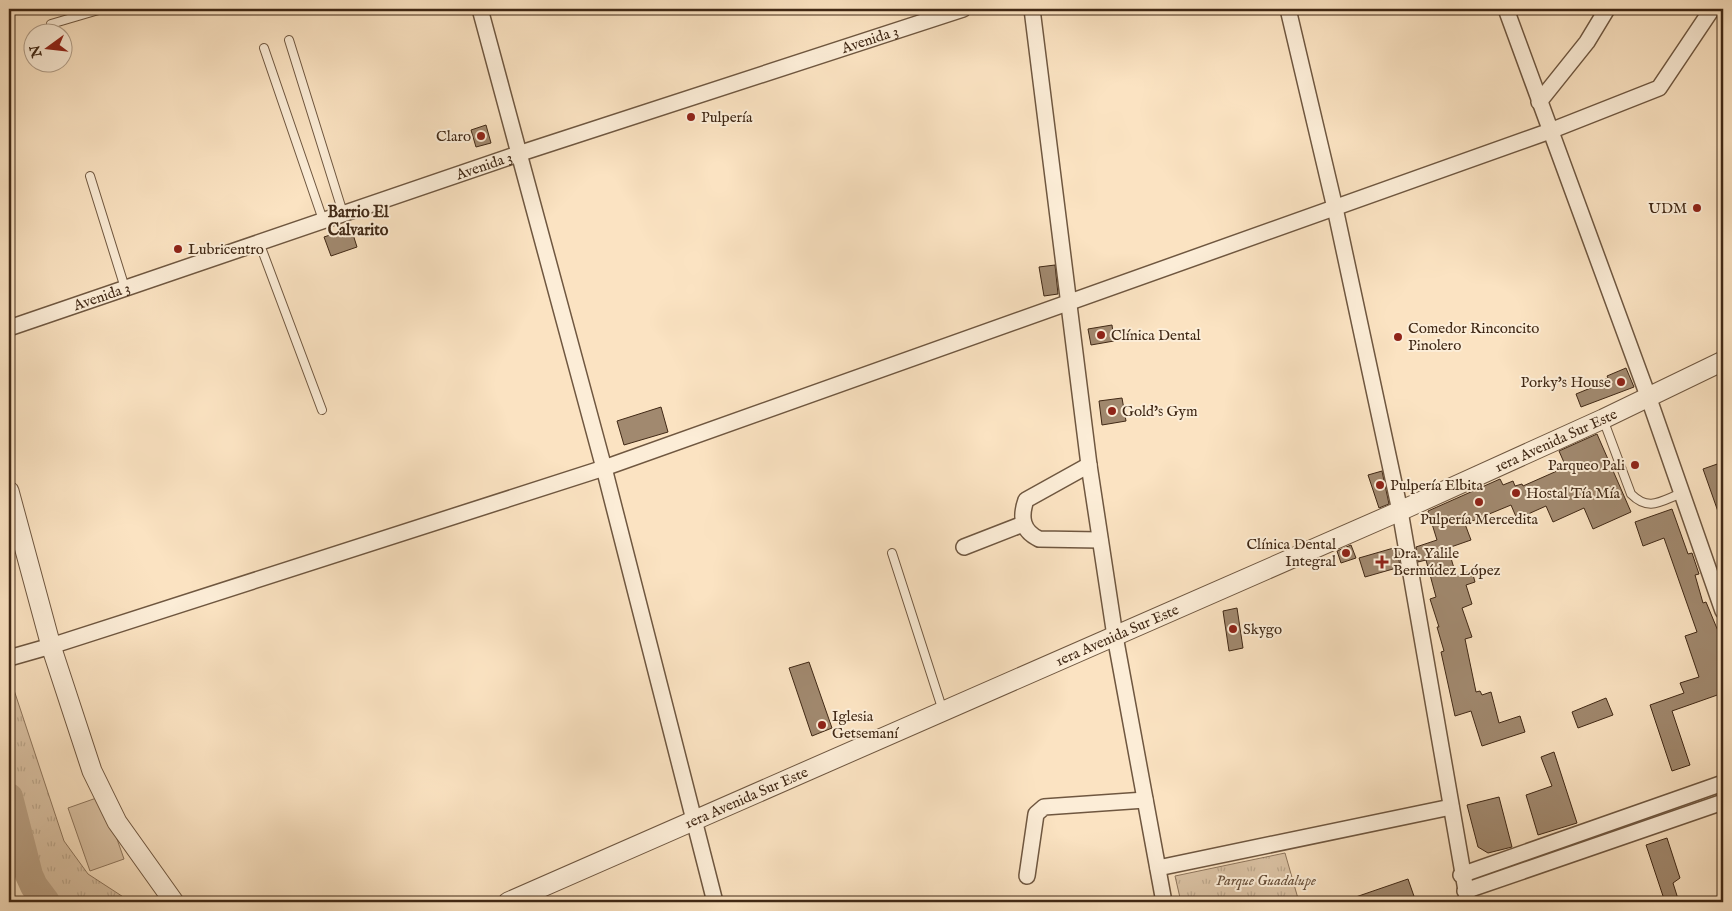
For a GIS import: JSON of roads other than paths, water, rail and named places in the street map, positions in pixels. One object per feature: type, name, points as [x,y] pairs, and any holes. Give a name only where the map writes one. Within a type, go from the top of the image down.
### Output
[{"type":"street","points":[[480,9],[604,468],[715,902]]},
{"type":"street","name":"Avenida 3","points":[[9,328],[518,154],[963,9]]},
{"type":"street","points":[[1032,9],[1089,465],[1114,636],[1164,902]]},
{"type":"street","points":[[1288,9],[1335,208],[1400,512],[1466,897],[1723,802]]},
{"type":"street","points":[[1506,9],[1648,396],[1723,611]]},
{"type":"street","points":[[1540,102],[1588,42],[1607,9]]},
{"type":"street","points":[[9,658],[52,646],[604,468],[1550,131],[1659,88],[1712,9]]},
{"type":"street","name":"1era Avenida Sur Este","points":[[508,902],[1400,512],[1603,419],[1723,361]]},
{"type":"street","points":[[1089,465],[1026,500],[1022,512],[1023,524],[1030,535],[1039,539],[1100,540]]},
{"type":"street","points":[[9,491],[52,646],[92,771],[117,822],[174,902]]},
{"type":"street","points":[[964,547],[1023,524]]},
{"type":"street","points":[[1461,875],[1723,783]]},
{"type":"street","points":[[1027,876],[1036,814],[1039,809],[1044,807],[1145,800]]},
{"type":"street","points":[[1158,868],[1451,807]]},
{"type":"lane","points":[[59,22],[102,9]]},
{"type":"lane","points":[[288,40],[343,213]]},
{"type":"lane","points":[[264,48],[323,220]]},
{"type":"lane","points":[[90,176],[125,288]]},
{"type":"lane","points":[[260,242],[322,410]]},
{"type":"lane","points":[[1603,419],[1631,494],[1640,502],[1652,504],[1682,493]]},
{"type":"lane","points":[[892,553],[943,711]]},
{"type":"waterway","points":[[9,797],[29,875],[34,886],[46,902]]},
{"type":"place","name":"Pulpería","points":[[691,117]]},
{"type":"place","name":"Claro","points":[[481,136]]},
{"type":"place","name":"UDM","points":[[1697,208]]},
{"type":"place","name":"Lubricentro","points":[[178,249]]},
{"type":"place","name":"Clínica Dental","points":[[1101,335]]},
{"type":"place","name":"Comedor Rinconcito Pinolero","points":[[1398,337]]},
{"type":"place","name":"Porky's House","points":[[1621,382]]},
{"type":"place","name":"Gold's Gym","points":[[1112,411]]},
{"type":"place","name":"Parqueo Pali","points":[[1635,465]]},
{"type":"place","name":"Pulpería Elbita","points":[[1380,485]]},
{"type":"place","name":"Hostal Tía Mía","points":[[1516,493]]},
{"type":"place","name":"Pulpería Mercedita","points":[[1479,502]]},
{"type":"place","name":"Clínica Dental Integral","points":[[1346,553]]},
{"type":"place","name":"Dra. Yalile Bermúdez López","points":[[1382,562]]},
{"type":"place","name":"Skygo","points":[[1233,629]]},
{"type":"place","name":"Iglesia Getsemaní","points":[[822,725]]},
{"type":"district","name":"Barrio El Calvarito","points":[[358,222]]},
{"type":"park label","name":"Parque Guadalupe","points":[[1266,880]]}]
